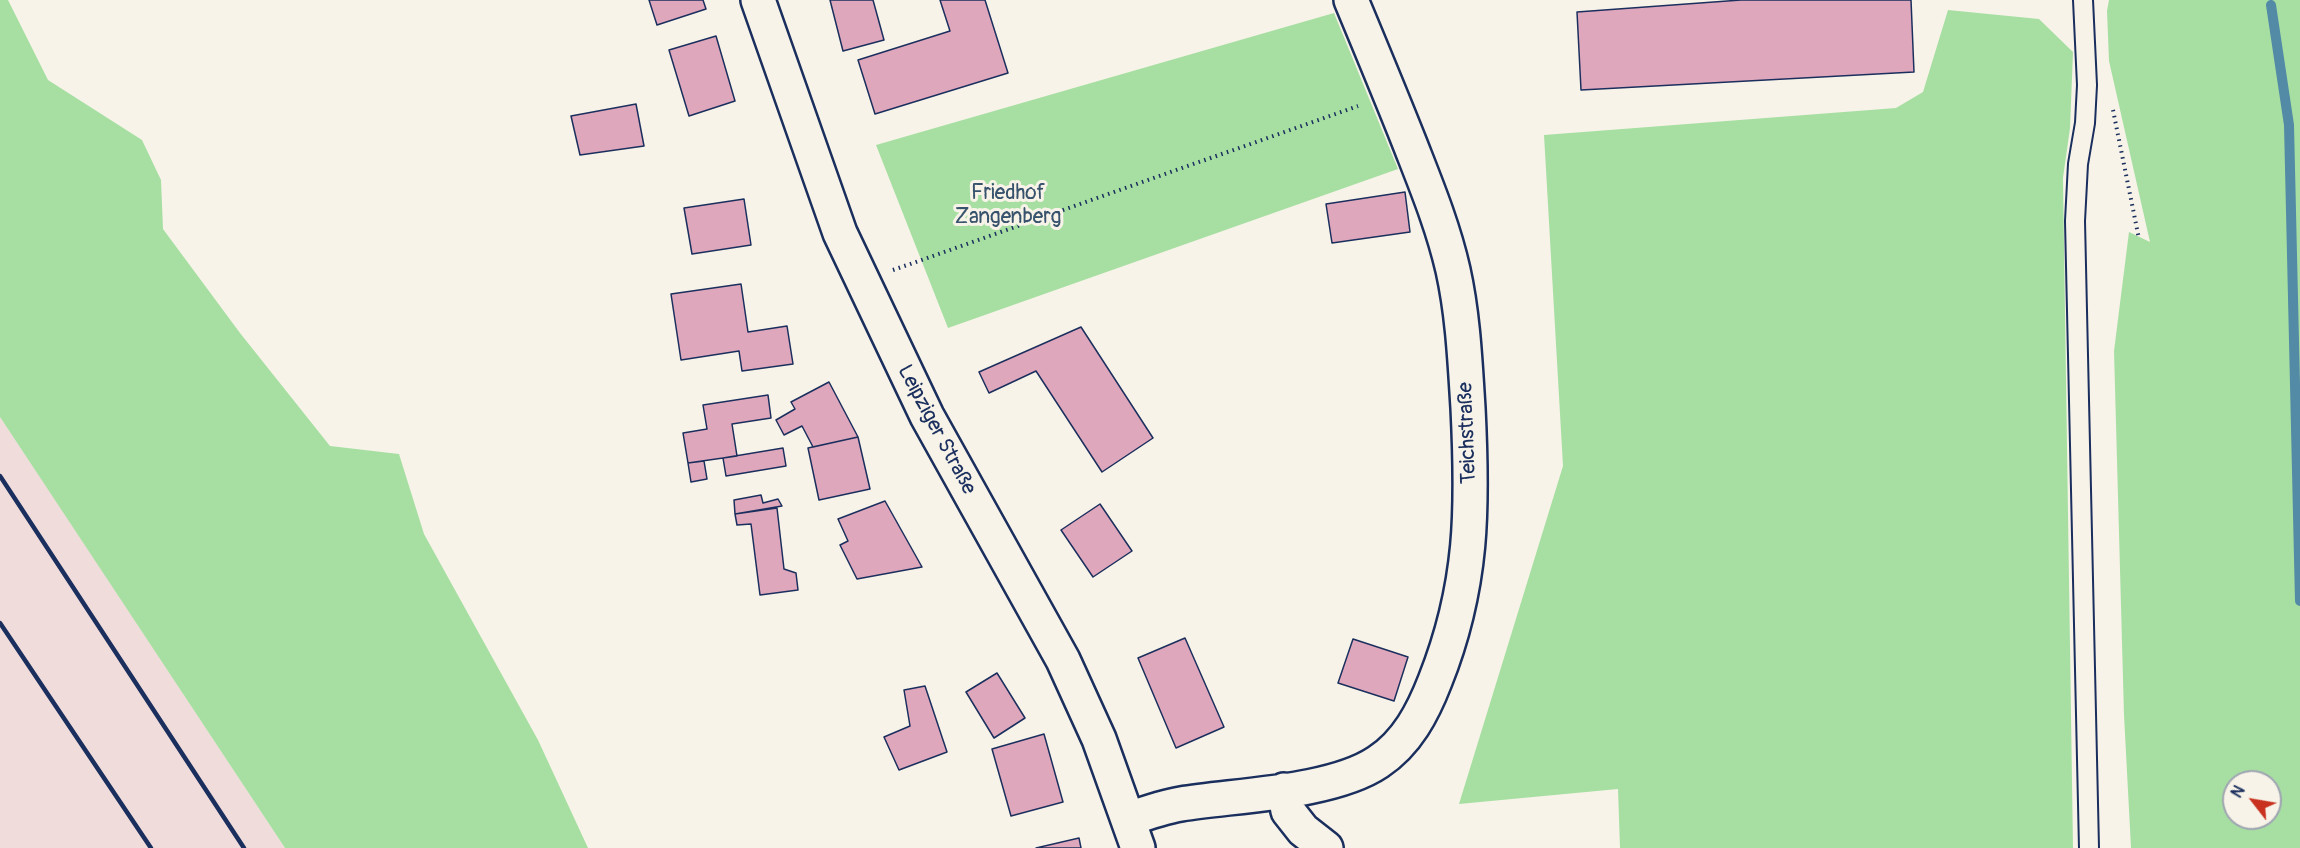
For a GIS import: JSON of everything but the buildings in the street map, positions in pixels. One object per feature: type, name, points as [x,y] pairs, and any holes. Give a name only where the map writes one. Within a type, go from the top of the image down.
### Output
[{"type":"street","name":"Leipziger Straße","points":[[758,0],[821,184],[862,282],[927,416],[1063,660],[1099,739],[1134,834]]},
{"type":"street","name":"Teichstraße","points":[[1134,834],[1170,806],[1284,790],[1361,772],[1390,753],[1413,727],[1432,690],[1455,624],[1469,542],[1471,482],[1465,356],[1452,270],[1439,221],[1424,179],[1352,0]]},
{"type":"street","points":[[1284,790],[1288,812],[1303,830],[1326,848]]},
{"type":"lane","points":[[2083,0],[2087,85],[2085,123],[2076,182],[2075,221],[2089,848]]},
{"type":"path","points":[[2087,85],[2103,94],[2114,112],[2139,239]]},
{"type":"path","points":[[862,282],[1355,107]]},
{"type":"shaded area","points":[[0,417],[87,548],[285,848],[0,848]]},
{"type":"green space","points":[[0,0],[8,0],[48,80],[142,140],[161,180],[163,229],[240,333],[330,446],[399,454],[424,534],[538,740],[588,848],[285,848],[0,417]]},
{"type":"green space","points":[[2109,0],[2300,0],[2300,848],[2131,848],[2124,715],[2114,351],[2129,232],[2150,242],[2109,61],[2107,11]]},
{"type":"green space","points":[[1948,10],[2039,19],[2073,52],[2070,128],[2063,178],[2073,848],[1620,848],[1618,789],[1459,804],[1563,466],[1544,135],[1896,108],[1923,92]]},
{"type":"green space","name":"Friedhof Zangenberg","points":[[1334,13],[1398,169],[948,328],[876,145]]},
{"type":"waterway","points":[[2271,5],[2289,125],[2300,601]]},
{"type":"railway","points":[[0,476],[244,848]]},
{"type":"railway","points":[[0,623],[151,848]]}]
